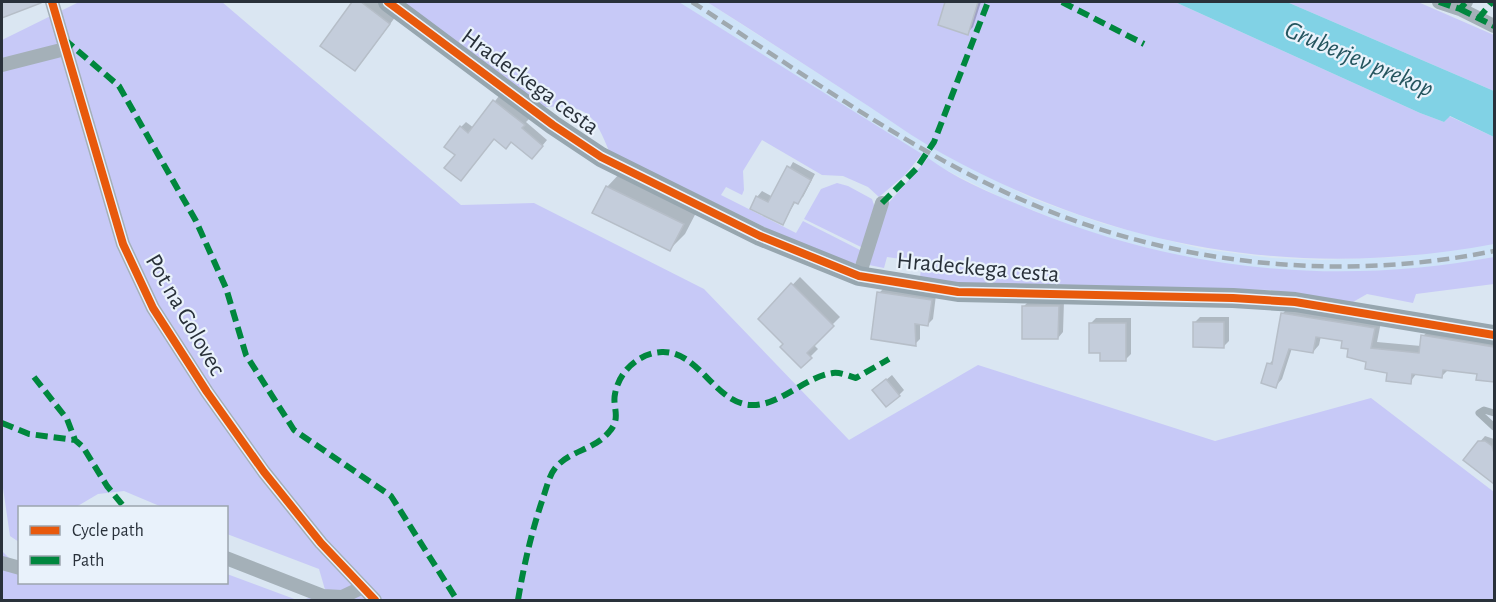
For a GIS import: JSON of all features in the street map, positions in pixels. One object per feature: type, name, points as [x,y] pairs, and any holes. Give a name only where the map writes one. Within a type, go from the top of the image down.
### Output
[{"type":"street","name":"Pot na Golovec","points":[[52,2],[123,243],[153,308],[207,392],[264,472],[361,588],[375,600]]},
{"type":"street","name":"Hradeckega cesta","points":[[388,2],[553,125],[602,158],[759,236],[859,276],[967,292],[1233,298],[1295,302],[1494,335]]},
{"type":"street","points":[[1439,2],[1463,5],[1494,26]]},
{"type":"street","points":[[2,65],[65,49]]},
{"type":"street","points":[[859,276],[882,203]]},
{"type":"street","points":[[228,559],[323,596],[342,597],[361,588]]},
{"type":"street","points":[[2,563],[18,567]]},
{"type":"lane","points":[[1494,413],[1484,410],[1479,413],[1494,427]]},
{"type":"shaded area","points":[[79,2],[222,2],[461,205],[534,203],[704,289],[849,440],[978,365],[1215,441],[1371,398],[1494,492],[1494,600],[302,600],[326,593],[319,569],[228,534],[228,506],[160,506],[124,491],[98,494],[78,506],[18,506],[18,541],[10,536],[2,481],[2,40]]},
{"type":"shaded area","points":[[402,2],[679,2],[922,154],[905,175],[879,197],[868,187],[843,176],[822,175],[762,140],[743,171],[742,195],[726,187],[721,195],[796,233],[803,221],[862,251],[857,263],[853,264],[799,244],[609,151],[598,128],[587,114],[570,107],[544,107]]},
{"type":"shaded area","points":[[679,2],[707,2],[942,153],[1033,199],[1104,224],[1202,249],[1272,258],[1320,260],[1400,257],[1494,244],[1494,257],[1446,266],[1369,272],[1273,271],[1199,261],[1090,233],[1000,197],[940,167]]},
{"type":"shaded area","points":[[707,2],[1175,2],[1420,113],[1444,122],[1449,116],[1494,137],[1494,244],[1422,254],[1350,259],[1280,257],[1211,248],[1143,234],[1076,214],[1009,187],[932,148]]},
{"type":"shaded area","points":[[1287,2],[1418,2],[1494,35],[1494,91]]},
{"type":"shaded area","points":[[928,158],[966,181],[1034,211],[1146,248],[1203,260],[1319,271],[1436,266],[1494,257],[1494,284],[1416,294],[1413,303],[1367,294],[1353,302],[1271,290],[961,283],[920,277],[922,262],[887,257],[884,268],[869,265],[885,207]]},
{"type":"shaded area","points":[[837,183],[848,186],[872,199],[875,208],[863,248],[804,219],[821,189]]},
{"type":"shaded area","points":[[2,551],[18,567],[18,584],[228,584],[228,574],[297,600],[2,600]]},
{"type":"water","name":"Gruberjev prekop","points":[[1175,2],[1287,2],[1494,91],[1494,137],[1450,116],[1444,122],[1420,113]]},
{"type":"building","points":[[2,2],[41,2],[41,3],[2,18]]},
{"type":"building","points":[[352,2],[361,2],[390,24],[355,71],[320,46]]},
{"type":"building","points":[[945,2],[978,2],[968,35],[938,25]]},
{"type":"building","points":[[493,100],[525,125],[522,128],[543,146],[532,159],[511,142],[506,149],[494,139],[461,181],[444,168],[455,155],[444,147],[460,126],[468,133]]},
{"type":"building","points":[[787,166],[811,180],[798,204],[794,202],[783,225],[750,209],[756,196],[768,202]]},
{"type":"building","points":[[606,186],[684,224],[670,251],[592,213]]},
{"type":"building","points":[[791,283],[834,326],[807,353],[812,358],[801,368],[780,347],[783,344],[758,319]]},
{"type":"building","points":[[877,292],[932,300],[928,326],[915,324],[916,346],[871,339]]},
{"type":"building","points":[[1022,306],[1059,306],[1058,339],[1022,339]]},
{"type":"building","points":[[1281,313],[1375,328],[1371,348],[1419,353],[1421,335],[1494,347],[1494,382],[1476,380],[1477,374],[1443,370],[1442,378],[1412,374],[1411,384],[1386,381],[1387,373],[1365,369],[1366,362],[1347,357],[1348,349],[1341,348],[1342,341],[1316,337],[1313,353],[1289,349],[1276,388],[1261,383],[1267,363],[1272,364]]},
{"type":"building","points":[[1193,322],[1224,322],[1224,348],[1193,347]]},
{"type":"building","points":[[1089,323],[1126,323],[1126,361],[1100,361],[1100,353],[1089,353]]},
{"type":"building","points":[[886,379],[900,396],[886,407],[872,390]]},
{"type":"building","points":[[1478,441],[1485,441],[1492,446],[1494,484],[1463,460]]},
{"type":"railway","points":[[692,2],[835,96],[946,162],[1044,209],[1106,231],[1169,248],[1233,259],[1298,265],[1364,266],[1429,261],[1494,251]]},
{"type":"marked path","points":[[882,203],[916,169],[934,142],[988,2]]},
{"type":"marked path","points":[[1062,2],[1144,44]]},
{"type":"marked path","points":[[1439,2],[1460,9],[1466,2]]},
{"type":"marked path","points":[[1478,19],[1492,2]]},
{"type":"marked path","points":[[1460,9],[1494,26]]},
{"type":"marked path","points":[[64,39],[119,86],[196,221],[226,288],[246,355],[294,430],[391,496],[457,600]]},
{"type":"marked path","points":[[518,600],[532,534],[551,476],[569,456],[597,443],[613,427],[616,417],[614,399],[617,386],[626,371],[638,360],[654,353],[675,354],[686,359],[726,395],[737,402],[750,405],[781,397],[822,376],[836,373],[856,378],[889,359]]},
{"type":"marked path","points":[[34,377],[67,419],[75,440]]},
{"type":"marked path","points":[[2,423],[29,434],[75,440],[83,447],[107,486],[123,506]]},
{"type":"cycle path","points":[[52,2],[123,244],[153,308],[207,392],[264,472],[321,543],[375,600]]},
{"type":"cycle path","points":[[388,2],[553,125],[601,157],[760,236],[859,276],[958,292],[1233,298],[1295,302],[1494,335]]}]
